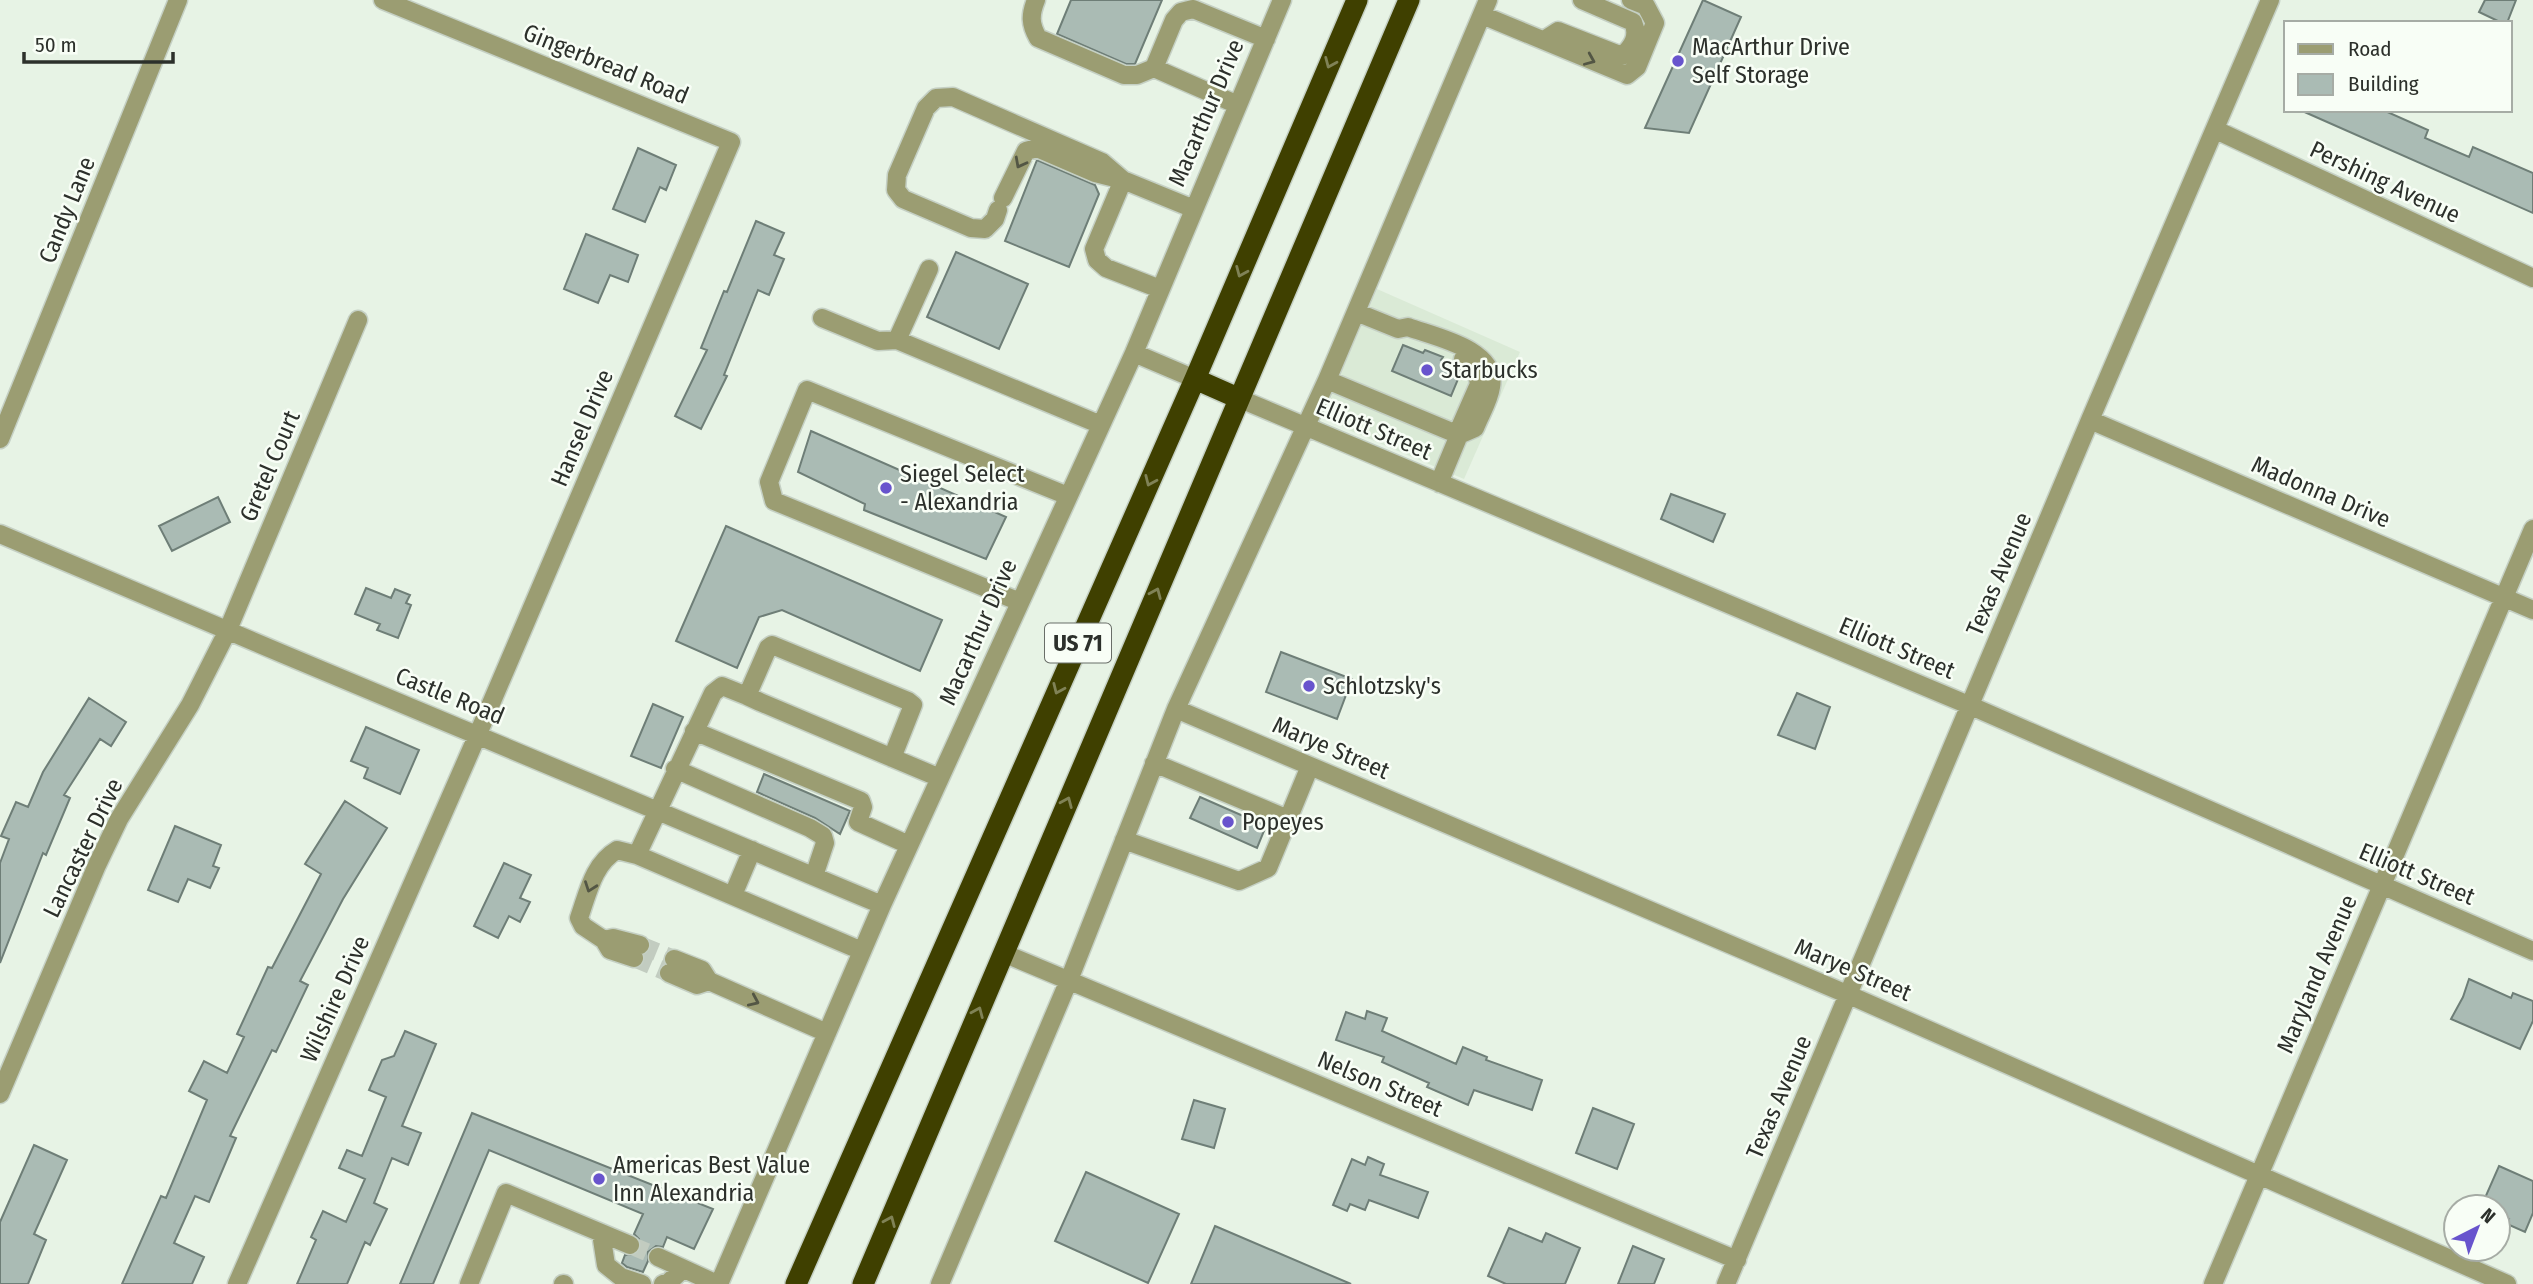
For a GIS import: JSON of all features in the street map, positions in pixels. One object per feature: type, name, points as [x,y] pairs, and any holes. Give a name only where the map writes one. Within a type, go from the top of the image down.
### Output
[{"type":"highway","name":"US 71","points":[[796,1284],[1195,379],[1357,0]]},
{"type":"highway","name":"US 71","points":[[863,1284],[1409,0]]},
{"type":"highway","points":[[1195,379],[1238,398]]},
{"type":"highway","points":[[790,1284],[809,1252]]},
{"type":"street","name":"Candy Lane","points":[[0,439],[178,0]]},
{"type":"street","name":"Gingerbread Road","points":[[383,0],[732,142]]},
{"type":"street","points":[[1037,0],[1032,9],[1031,25],[1038,38],[1124,75],[1138,75],[1154,68],[1174,20],[1181,12],[1193,9],[1266,39]]},
{"type":"street","name":"Macarthur Drive","points":[[718,1284],[882,905],[1133,353],[1282,0]]},
{"type":"street","points":[[1544,40],[1559,30],[1622,56],[1629,49],[1636,38],[1633,22],[1582,0]]},
{"type":"street","points":[[940,1284],[1069,980],[1176,709],[1327,380],[1485,7],[1544,40],[1627,75],[1637,66],[1655,23],[1646,6],[1631,0]]},
{"type":"street","name":"Texas Avenue","points":[[1727,1284],[2090,420],[2270,0]]},
{"type":"street","points":[[1154,68],[1238,106]]},
{"type":"street","points":[[1123,180],[1101,162],[953,97],[936,98],[926,108],[897,175],[896,190],[903,199],[946,218],[971,228],[985,229],[995,219],[1026,151],[1037,148],[1095,173],[1123,180],[1194,209]]},
{"type":"street","name":"Pershing Avenue","points":[[2216,130],[2533,278]]},
{"type":"street","name":"Hansel Drive","points":[[478,734],[732,142]]},
{"type":"street","points":[[1123,180],[1094,249],[1097,260],[1106,268],[1160,289]]},
{"type":"street","points":[[897,340],[929,269]]},
{"type":"street","points":[[1356,312],[1398,329],[1405,336],[1469,362],[1476,368],[1479,384],[1439,483]]},
{"type":"street","points":[[822,318],[878,341],[897,340],[1101,425]]},
{"type":"street","name":"Gretel Court","points":[[227,632],[358,320]]},
{"type":"street","points":[[1133,353],[1195,379]]},
{"type":"street","points":[[1327,380],[1458,435]]},
{"type":"street","points":[[1020,602],[774,501],[769,482],[807,390],[1068,495]]},
{"type":"street","name":"Elliott Street","points":[[1238,398],[1970,706],[2533,950]]},
{"type":"street","name":"Madonna Drive","points":[[2090,420],[2533,610]]},
{"type":"street","name":"Maryland Avenue","points":[[2213,1284],[2533,529]]},
{"type":"street","name":"Castle Road","points":[[0,534],[227,632],[478,734],[882,905]]},
{"type":"street","name":"Lancaster Drive","points":[[0,1094],[119,819],[190,705],[227,632]]},
{"type":"street","points":[[747,696],[768,648],[772,645],[908,701],[913,705],[892,758]]},
{"type":"street","points":[[637,855],[694,731],[718,688],[726,687],[940,778]]},
{"type":"street","name":"Marye Street","points":[[1176,709],[1849,995],[2507,1284]]},
{"type":"street","points":[[694,731],[862,801],[863,807],[858,822],[909,845]]},
{"type":"street","name":"Wilshire Drive","points":[[237,1284],[478,734]]},
{"type":"street","points":[[1154,763],[1283,816]]},
{"type":"street","points":[[1124,840],[1239,881],[1268,868],[1283,816],[1310,766]]},
{"type":"street","points":[[676,769],[823,836],[825,843],[814,876]]},
{"type":"street","points":[[637,952],[613,938],[604,940],[583,926],[579,918],[596,872],[606,857],[617,850],[637,855],[862,951]]},
{"type":"street","points":[[733,895],[752,850]]},
{"type":"street","name":"Nelson Street","points":[[1003,953],[1737,1260]]},
{"type":"street","points":[[671,966],[697,985],[709,981],[827,1033]]},
{"type":"street","points":[[469,1284],[506,1193],[630,1245]]},
{"type":"street","points":[[601,1233],[606,1265],[621,1277],[642,1284]]},
{"type":"street","points":[[658,1257],[718,1284]]},
{"type":"street","points":[[663,1284],[683,1269]]},
{"type":"shaded area","points":[[1377,289],[1520,352],[1464,479],[1344,428],[1333,413],[1330,402],[1332,394]]},
{"type":"building","points":[[1071,0],[1162,0],[1135,64],[1126,64],[1057,34]]},
{"type":"building","points":[[1703,0],[1741,17],[1689,133],[1645,128]]},
{"type":"building","points":[[2485,0],[2516,0],[2508,21],[2498,21],[2479,12]]},
{"type":"building","points":[[2305,112],[2388,112],[2428,130],[2425,138],[2469,157],[2473,147],[2533,173],[2533,213]]},
{"type":"building","points":[[638,148],[676,165],[666,190],[660,187],[645,222],[613,209]]},
{"type":"building","points":[[1037,160],[1095,185],[1099,194],[1069,267],[1005,241]]},
{"type":"building","points":[[756,221],[784,233],[774,255],[784,259],[769,295],[758,290],[724,375],[727,376],[701,429],[675,416],[707,350],[701,348]]},
{"type":"building","points":[[586,234],[638,255],[628,282],[610,275],[598,303],[564,289]]},
{"type":"building","points":[[956,252],[1028,284],[999,349],[927,317]]},
{"type":"building","name":"Starbucks","points":[[1403,345],[1443,357],[1441,360],[1461,372],[1451,396],[1392,371]]},
{"type":"building","name":"Siegel Select - Alexandria","points":[[811,431],[1006,517],[986,559],[864,510],[865,504],[798,472]]},
{"type":"building","points":[[1671,494],[1725,514],[1713,542],[1661,519]]},
{"type":"building","points":[[218,497],[230,522],[172,551],[159,526]]},
{"type":"building","points":[[726,526],[942,620],[920,671],[782,610],[759,617],[737,668],[676,641]]},
{"type":"building","points":[[366,588],[391,598],[395,589],[410,595],[406,603],[411,605],[398,638],[377,630],[380,624],[355,614]]},
{"type":"building","name":"Schlotzsky's","points":[[1281,652],[1352,679],[1337,719],[1266,692]]},
{"type":"building","points":[[1797,693],[1830,707],[1815,749],[1778,735]]},
{"type":"building","points":[[89,698],[126,722],[111,746],[100,739],[64,795],[70,798],[46,855],[43,853],[0,963],[0,863],[9,839],[1,836],[16,802],[28,807],[43,772]]},
{"type":"building","points":[[653,704],[683,717],[661,768],[631,756]]},
{"type":"building","points":[[366,727],[419,750],[400,794],[364,778],[368,768],[351,761]]},
{"type":"building","points":[[764,774],[850,811],[840,834],[815,818],[757,792]]},
{"type":"building","name":"Popeyes","points":[[1200,797],[1266,826],[1257,848],[1190,818]]},
{"type":"building","points":[[345,801],[387,828],[343,899],[300,981],[308,985],[276,1052],[272,1050],[230,1136],[236,1138],[209,1202],[195,1196],[174,1243],[204,1257],[192,1284],[122,1284],[161,1196],[166,1198],[207,1100],[189,1091],[204,1061],[227,1073],[244,1037],[237,1034],[268,967],[272,968],[321,874],[305,864]]},
{"type":"building","points":[[175,826],[221,845],[213,866],[219,868],[210,888],[188,879],[178,902],[148,890]]},
{"type":"building","points":[[504,863],[531,875],[520,898],[530,902],[520,922],[509,916],[498,938],[474,926]]},
{"type":"building","points":[[2469,979],[2511,998],[2513,993],[2533,1001],[2533,1021],[2520,1049],[2451,1019]]},
{"type":"building","points":[[1367,1011],[1387,1018],[1382,1031],[1456,1064],[1463,1047],[1487,1057],[1486,1060],[1542,1080],[1532,1110],[1474,1090],[1468,1105],[1427,1087],[1429,1083],[1382,1062],[1384,1057],[1336,1040],[1346,1012],[1365,1019]]},
{"type":"building","points":[[405,1031],[436,1044],[402,1126],[421,1133],[408,1165],[392,1158],[374,1203],[387,1209],[370,1245],[365,1242],[347,1284],[297,1284],[316,1240],[311,1237],[323,1211],[346,1222],[365,1179],[339,1168],[347,1150],[362,1156],[386,1097],[369,1090],[382,1060],[394,1056]]},
{"type":"building","points":[[1194,1100],[1225,1109],[1214,1148],[1182,1139]]},
{"type":"building","points":[[1593,1108],[1634,1124],[1617,1169],[1576,1153]]},
{"type":"building","name":"Americas Best Value Inn Alexandria","points":[[472,1113],[713,1209],[694,1249],[667,1237],[663,1247],[656,1246],[648,1252],[648,1261],[643,1272],[627,1267],[622,1263],[625,1255],[636,1254],[641,1249],[639,1239],[634,1234],[643,1214],[489,1150],[433,1284],[400,1284]]},
{"type":"building","points":[[34,1145],[67,1160],[34,1234],[46,1240],[28,1284],[0,1284],[0,1222]]},
{"type":"building","points":[[1368,1157],[1384,1164],[1380,1175],[1428,1192],[1418,1218],[1369,1200],[1365,1210],[1350,1204],[1347,1211],[1333,1205],[1352,1159],[1365,1165]]},
{"type":"building","points":[[2499,1166],[2533,1181],[2533,1213],[2525,1232],[2512,1226],[2512,1193],[2487,1193]]},
{"type":"building","points":[[1086,1172],[1179,1214],[1148,1283],[1055,1241]]},
{"type":"building","points":[[1215,1226],[1351,1284],[1191,1284]]},
{"type":"building","points":[[1509,1228],[1542,1242],[1546,1233],[1580,1248],[1565,1284],[1506,1284],[1488,1276]]},
{"type":"building","points":[[1633,1246],[1664,1259],[1654,1284],[1618,1284]]},
{"type":"tunnel","points":[[640,945],[674,959]]},
{"type":"tunnel","points":[[634,958],[669,973]]},
{"type":"tunnel","points":[[630,1245],[658,1257]]},
{"type":"place","name":"MacArthur Drive Self Storage","points":[[1678,61]]},
{"type":"place","name":"Starbucks","points":[[1427,370]]},
{"type":"place","name":"Siegel Select - Alexandria","points":[[886,488]]},
{"type":"place","name":"Schlotzsky's","points":[[1309,686]]},
{"type":"place","name":"Popeyes","points":[[1228,822]]},
{"type":"place","name":"Americas Best Value Inn Alexandria","points":[[599,1179]]}]
